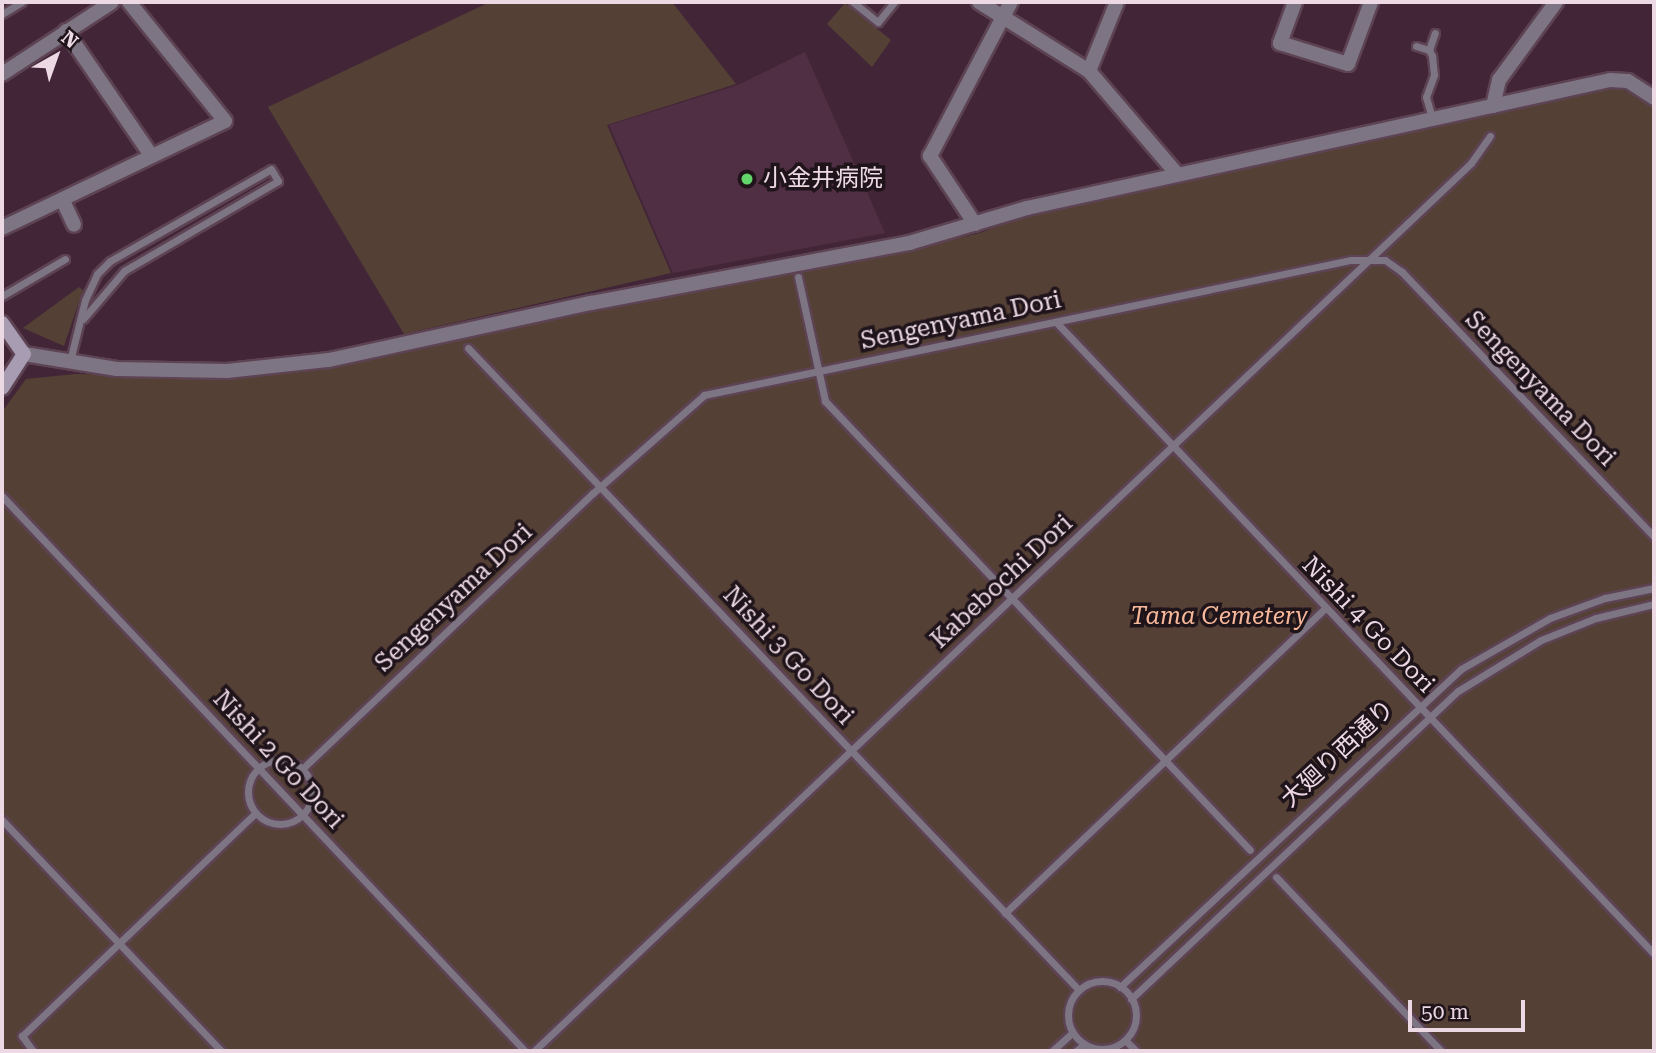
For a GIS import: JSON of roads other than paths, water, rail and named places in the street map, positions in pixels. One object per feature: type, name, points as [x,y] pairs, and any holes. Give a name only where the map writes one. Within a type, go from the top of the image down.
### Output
[{"type":"street","points":[[2,74],[112,2]]},
{"type":"street","points":[[2,228],[63,201],[85,185],[225,121],[129,2]]},
{"type":"street","points":[[979,2],[1089,71],[1177,174]]},
{"type":"street","points":[[975,224],[930,156],[1011,2]]},
{"type":"street","points":[[1089,71],[1117,2]]},
{"type":"street","points":[[1295,2],[1280,43],[1348,64],[1371,2]]},
{"type":"street","points":[[1493,106],[1499,80],[1556,2]]},
{"type":"street","points":[[66,31],[151,155]]},
{"type":"street","points":[[2,323],[24,354],[117,369],[227,371],[328,360],[590,303],[909,243],[1177,174],[1620,79],[1654,98]]},
{"type":"street","points":[[63,201],[74,225]]},
{"type":"street","points":[[2,388],[24,354]]},
{"type":"lane","points":[[2,14],[22,2]]},
{"type":"lane","points":[[853,2],[878,22],[894,2]]},
{"type":"lane","points":[[1432,118],[1426,97],[1434,75],[1429,50],[1435,33]]},
{"type":"lane","points":[[1416,47],[1429,50]]},
{"type":"lane","name":"Kabebochi Dori","points":[[534,1051],[1471,163],[1490,136]]},
{"type":"lane","points":[[70,362],[83,319],[97,274],[110,261],[271,169],[278,181],[124,271],[83,319]]},
{"type":"lane","name":"Sengenyama Dori","points":[[302,769],[695,400],[713,392],[1372,257],[1385,260],[1402,272],[1654,537]]},
{"type":"lane","points":[[2,296],[65,259]]},
{"type":"lane","points":[[798,276],[825,401],[1250,850]]},
{"type":"lane","name":"Nishi 4 Go Dori","points":[[1056,322],[1654,954]]},
{"type":"lane","name":"Nishi 3 Go Dori","points":[[468,348],[1079,990]]},
{"type":"lane","name":"Nishi 2 Go Dori","points":[[2,496],[525,1051]]},
{"type":"lane","name":"大廻り西通り","points":[[1120,987],[1418,705],[1469,664],[1534,626],[1594,602],[1654,588]]},
{"type":"lane","name":"大廻り西通り","points":[[1131,999],[1429,717],[1479,676],[1541,640],[1596,618],[1654,604]]},
{"type":"lane","points":[[1005,913],[1325,608]]},
{"type":"lane","points":[[1534,626],[1541,640]]},
{"type":"lane","points":[[285,760],[302,769],[312,796],[303,814],[274,823],[256,813],[248,785],[258,768],[285,760]]},
{"type":"lane","points":[[33,1051],[22,1036],[256,813]]},
{"type":"lane","points":[[2,820],[221,1051]]},
{"type":"lane","points":[[1289,828],[1300,840]]},
{"type":"lane","points":[[1276,877],[1441,1051]]},
{"type":"lane","points":[[1076,1051],[1089,1047],[1108,1050],[1125,1040],[1135,1023],[1131,999],[1120,987],[1096,982],[1079,990],[1069,1008],[1073,1032],[1089,1047]]},
{"type":"lane","points":[[1052,1051],[1073,1032]]},
{"type":"lane","points":[[1125,1040],[1136,1051]]},
{"type":"place","name":"小金井病院","points":[[747,179]]},
{"type":"park label","name":"Tama Cemetery","points":[[1219,617]]}]
